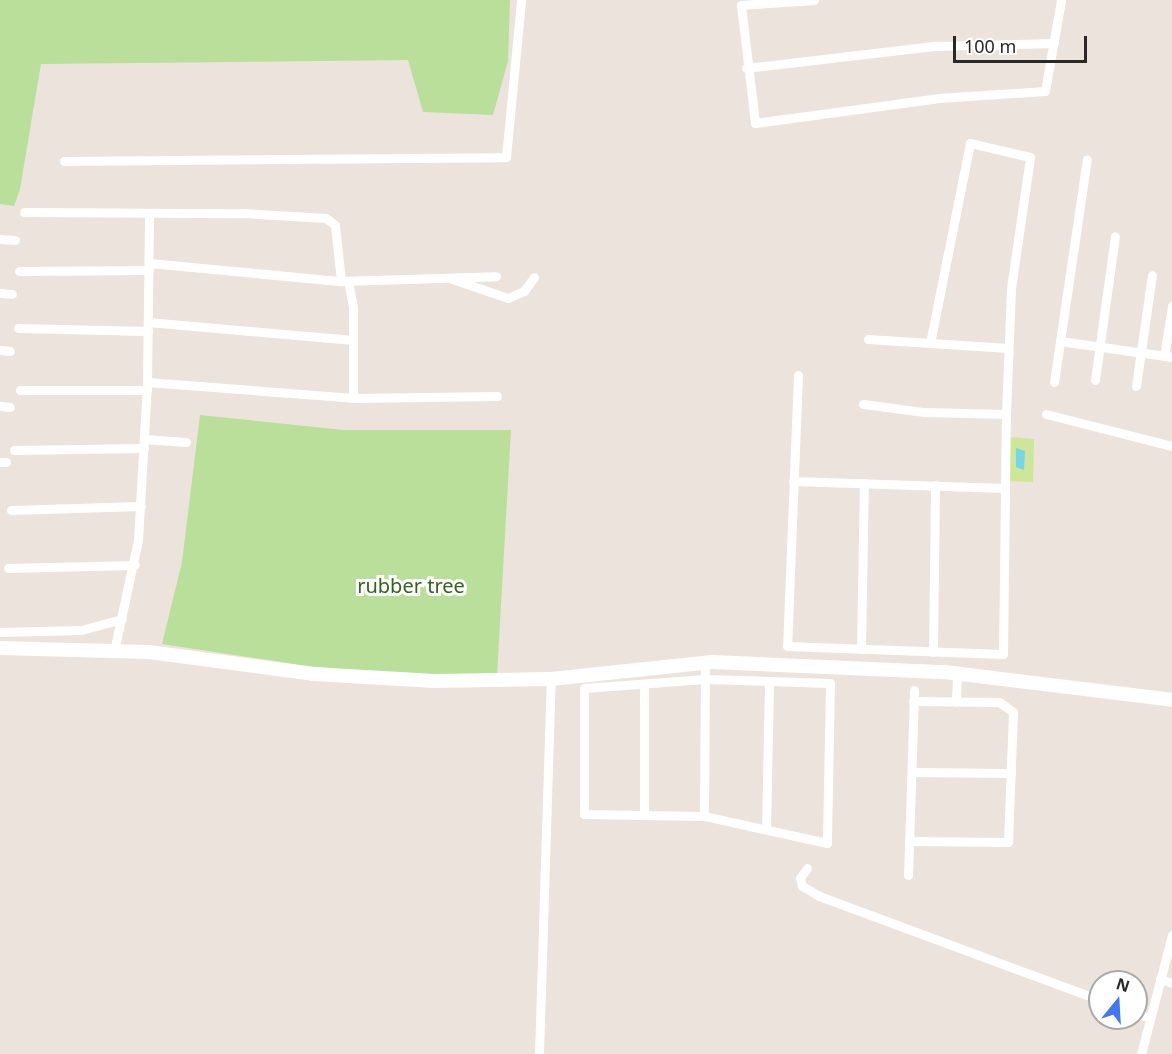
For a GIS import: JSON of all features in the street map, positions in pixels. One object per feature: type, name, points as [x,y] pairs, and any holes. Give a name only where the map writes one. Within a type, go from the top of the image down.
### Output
[{"type":"street","points":[[64,161],[506,157],[521,0]]},
{"type":"street","points":[[814,0],[741,5],[746,68],[755,123],[939,98],[1044,91],[1060,0]]},
{"type":"street","points":[[746,68],[934,46],[1054,43]]},
{"type":"street","points":[[798,375],[788,646],[1003,654],[1006,414],[1011,288],[1030,157],[970,143],[930,344]]},
{"type":"street","points":[[1054,382],[1087,159]]},
{"type":"street","points":[[24,212],[242,213],[329,219],[335,225],[353,340],[353,398]]},
{"type":"street","points":[[114,651],[135,565],[141,506],[147,386],[149,214]]},
{"type":"street","points":[[1095,380],[1115,236]]},
{"type":"street","points":[[0,239],[15,240]]},
{"type":"street","points":[[19,270],[149,267],[344,281],[496,276]]},
{"type":"street","points":[[1136,386],[1152,275]]},
{"type":"street","points":[[447,278],[508,298],[524,291],[534,277]]},
{"type":"street","points":[[0,293],[12,294]]},
{"type":"street","points":[[1060,341],[1168,356],[1172,306]]},
{"type":"street","points":[[18,328],[148,327],[353,340]]},
{"type":"street","points":[[868,339],[1008,348]]},
{"type":"street","points":[[20,390],[147,386],[353,398],[497,396]]},
{"type":"street","points":[[863,404],[924,412],[1006,414]]},
{"type":"street","points":[[1046,414],[1172,446]]},
{"type":"street","points":[[14,450],[186,442]]},
{"type":"street","points":[[793,481],[1005,488]]},
{"type":"street","points":[[861,649],[864,483]]},
{"type":"street","points":[[933,652],[935,485]]},
{"type":"street","points":[[11,510],[141,506]]},
{"type":"street","points":[[8,568],[135,565]]},
{"type":"street","points":[[0,632],[81,630],[122,619]]},
{"type":"street","points":[[0,648],[114,651],[324,674],[435,681],[551,679],[705,663],[957,674],[1172,700]]},
{"type":"street","points":[[704,816],[705,663]]},
{"type":"street","points":[[956,702],[957,674]]},
{"type":"street","points":[[539,1054],[551,679]]},
{"type":"street","points":[[705,679],[830,683],[827,843],[704,816],[584,814],[584,688],[705,679]]},
{"type":"street","points":[[766,830],[768,681]]},
{"type":"street","points":[[644,684],[644,815]]},
{"type":"street","points":[[908,875],[914,690]]},
{"type":"street","points":[[909,841],[1008,842],[1013,712],[1010,707],[999,702],[913,701]]},
{"type":"street","points":[[912,772],[1011,773]]},
{"type":"street","points":[[807,868],[801,878],[802,886],[819,896],[1088,996]]},
{"type":"street","points":[[1141,1054],[1172,935]]},
{"type":"street","points":[[1160,979],[1172,983]]},
{"type":"green space","points":[[0,0],[510,0],[508,61],[493,115],[423,112],[408,60],[41,64],[20,189],[14,206],[0,204]]},
{"type":"green space","name":"rubber tree","points":[[200,415],[344,430],[511,430],[497,675],[403,675],[308,666],[162,644],[182,562]]},
{"type":"green space","points":[[1009,437],[1034,439],[1033,482],[1008,481]]},
{"type":"water","points":[[1016,448],[1025,451],[1024,470],[1016,467]]}]
